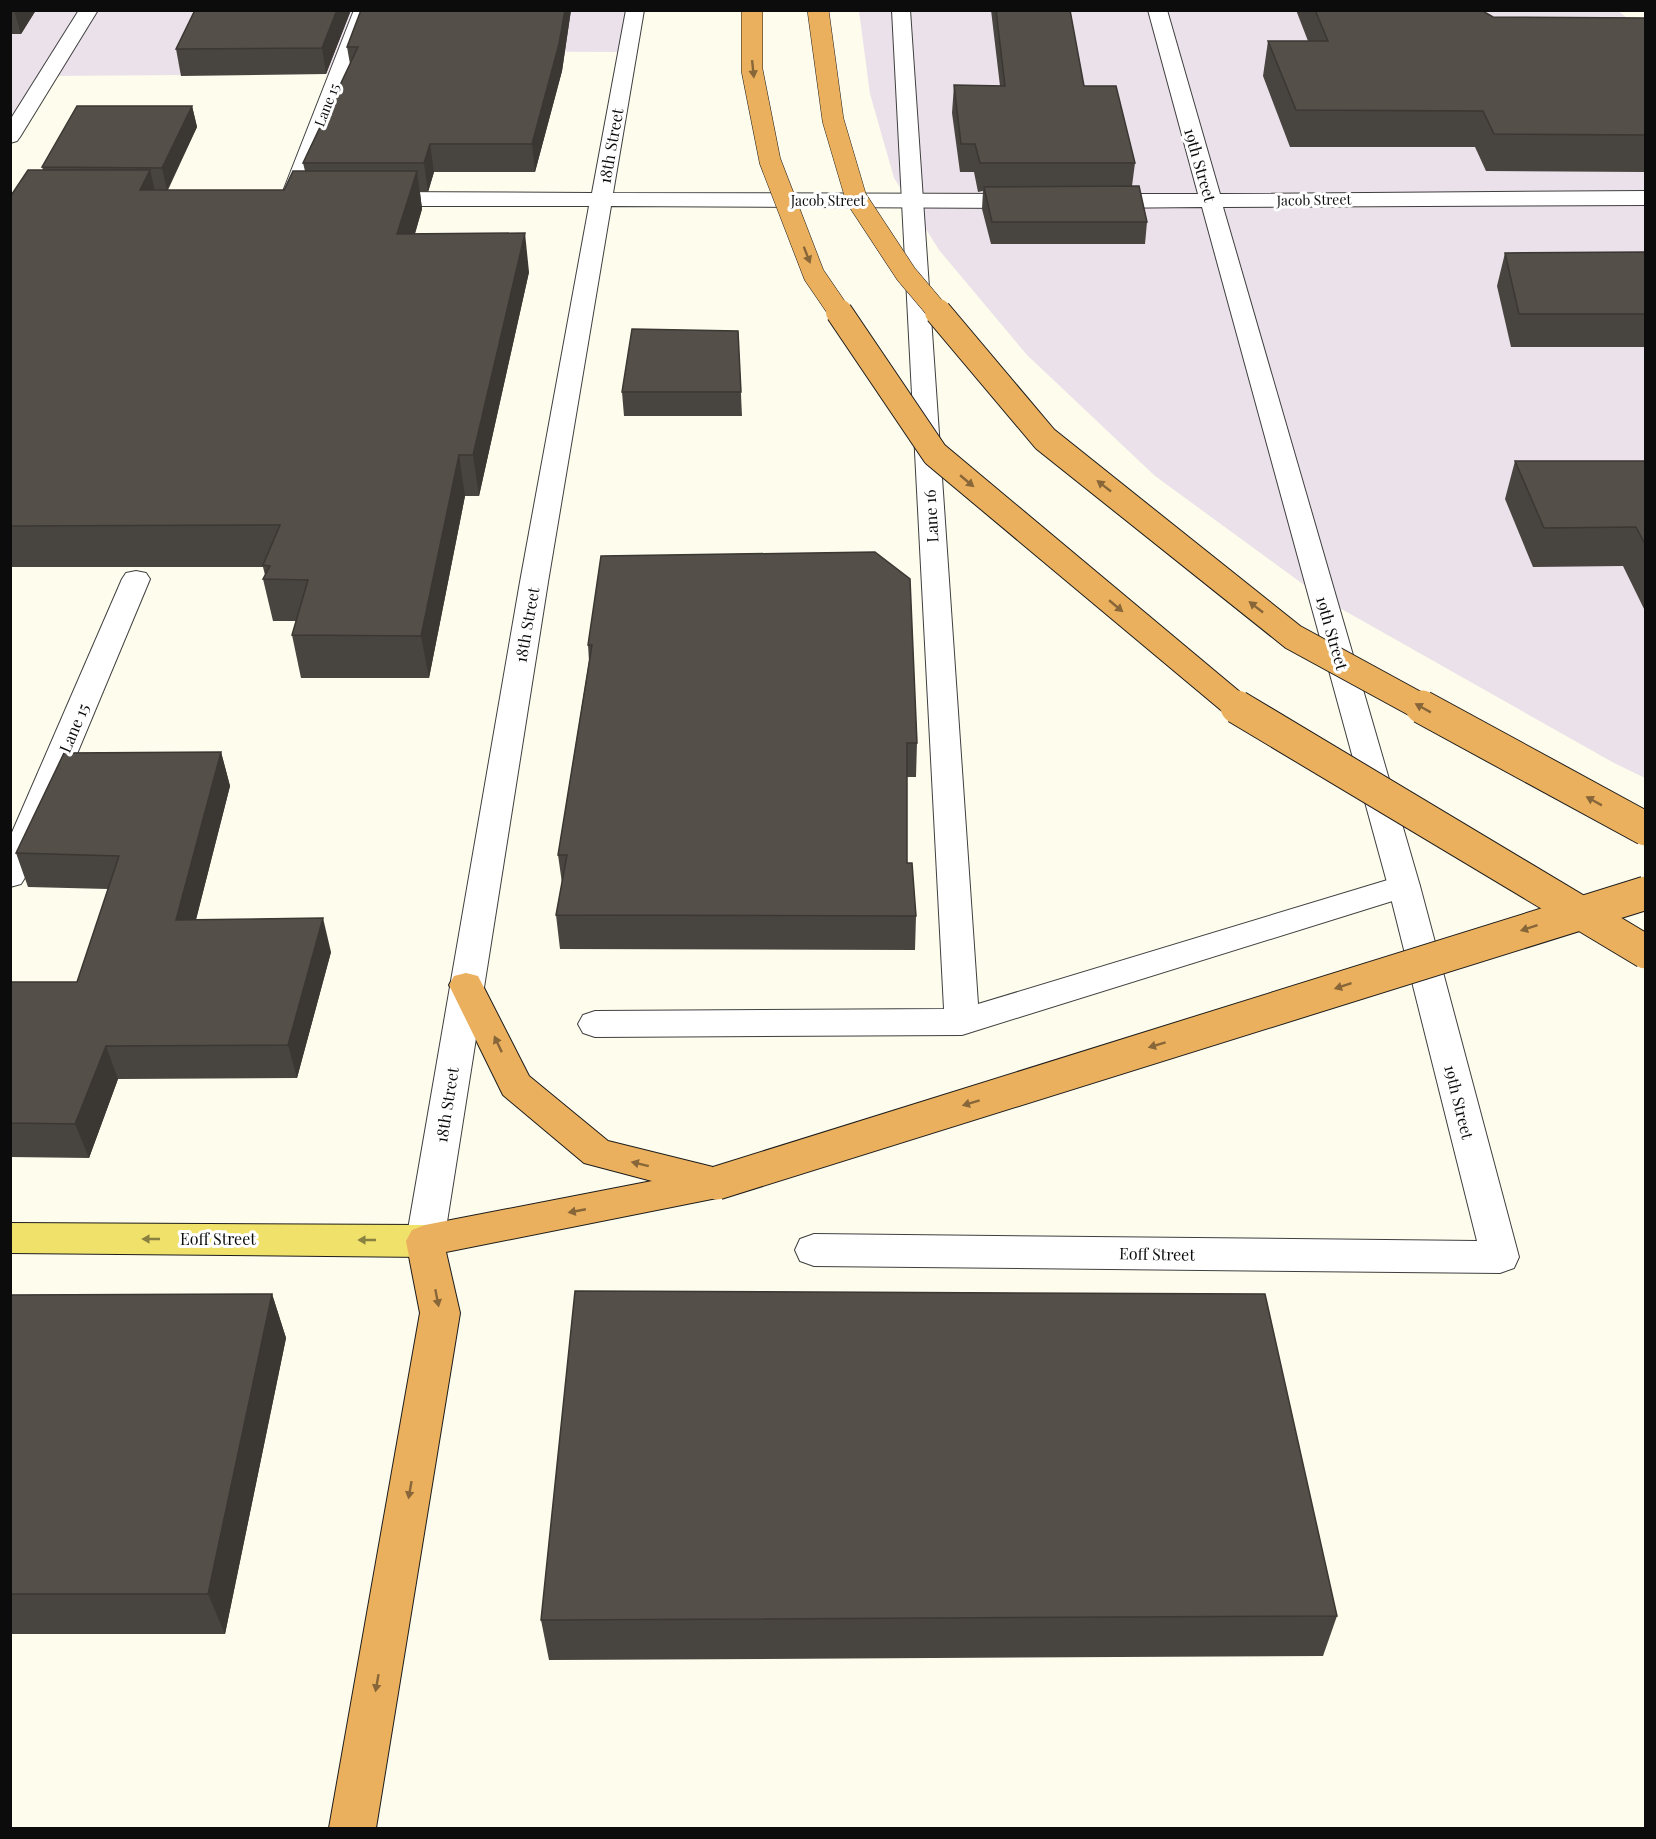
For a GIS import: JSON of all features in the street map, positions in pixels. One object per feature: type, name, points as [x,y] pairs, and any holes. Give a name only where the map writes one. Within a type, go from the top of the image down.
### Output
[{"type":"highway","points":[[752,10],[752,70],[770,161],[814,275],[934,454],[1237,707],[1646,952]]},
{"type":"highway","points":[[818,10],[833,120],[856,198],[906,274],[1045,439],[1293,637],[1646,829]]},
{"type":"highway","points":[[352,1828],[440,1313],[425,1241],[717,1183],[1646,893]]},
{"type":"highway","points":[[466,985],[516,1084],[597,1154],[717,1183]]},
{"type":"main road","name":"Eoff Street","points":[[10,1238],[425,1241]]},
{"type":"street","points":[[10,137],[89,10]]},
{"type":"street","name":"Lane 15","points":[[291,199],[364,10]]},
{"type":"street","name":"18th Street","points":[[425,1241],[466,985],[635,10]]},
{"type":"street","name":"Lane 16","points":[[901,10],[962,1022]]},
{"type":"street","name":"19th Street","points":[[1157,10],[1404,886],[1500,1257]]},
{"type":"street","points":[[268,198],[315,199]]},
{"type":"street","name":"Jacob Street","points":[[1079,201],[1646,198]]},
{"type":"street","name":"Jacob Street","points":[[350,199],[601,202],[1055,201]]},
{"type":"street","name":"Lane 15","points":[[10,876],[136,579]]},
{"type":"street","points":[[595,1024],[962,1022],[1404,886]]},
{"type":"street","name":"Eoff Street","points":[[814,1250],[1500,1257]]},
{"type":"shaded area","points":[[1617,10],[1645,32],[1645,778],[1614,763],[1322,598],[1155,476],[1027,355],[939,250],[894,178],[870,94],[859,11]]},
{"type":"shaded area","points":[[11,11],[635,11],[628,52],[348,51],[339,74],[48,76],[11,137]]},
{"type":"building","points":[[195,10],[337,10],[322,48],[176,49]]},
{"type":"building","points":[[361,10],[565,10],[559,44],[532,144],[430,144],[424,163],[303,163],[358,47],[347,47]]},
{"type":"building","points":[[996,10],[1070,10],[1084,86],[1116,86],[1135,163],[980,163],[975,144],[961,144],[954,85],[1005,86]]},
{"type":"building","points":[[1315,10],[1481,10],[1493,17],[1646,18],[1646,135],[1494,134],[1483,111],[1296,110],[1268,41],[1328,41]]},
{"type":"building","points":[[77,106],[192,106],[162,168],[42,167]]},
{"type":"building","points":[[28,170],[150,170],[140,190],[284,190],[293,171],[417,171],[397,234],[525,233],[473,455],[459,455],[421,636],[292,635],[308,580],[263,579],[270,566],[263,565],[280,525],[10,526],[10,197]]},
{"type":"building","points":[[1139,186],[1147,222],[992,222],[984,187]]},
{"type":"building","points":[[1646,252],[1646,314],[1519,314],[1505,253]]},
{"type":"building","points":[[632,329],[738,331],[741,392],[622,392]]},
{"type":"building","points":[[1515,461],[1646,461],[1646,546],[1636,527],[1544,528]]},
{"type":"building","points":[[875,552],[910,579],[917,743],[907,743],[907,863],[912,863],[916,916],[556,915],[567,855],[558,855],[592,645],[588,645],[601,556]]},
{"type":"building","points":[[221,752],[176,920],[323,918],[288,1045],[106,1046],[75,1124],[10,1123],[10,982],[77,982],[119,856],[16,853],[64,753]]},
{"type":"building","points":[[575,1291],[1265,1294],[1337,1616],[541,1620]]},
{"type":"building","points":[[272,1294],[208,1594],[10,1594],[10,1295]]}]
